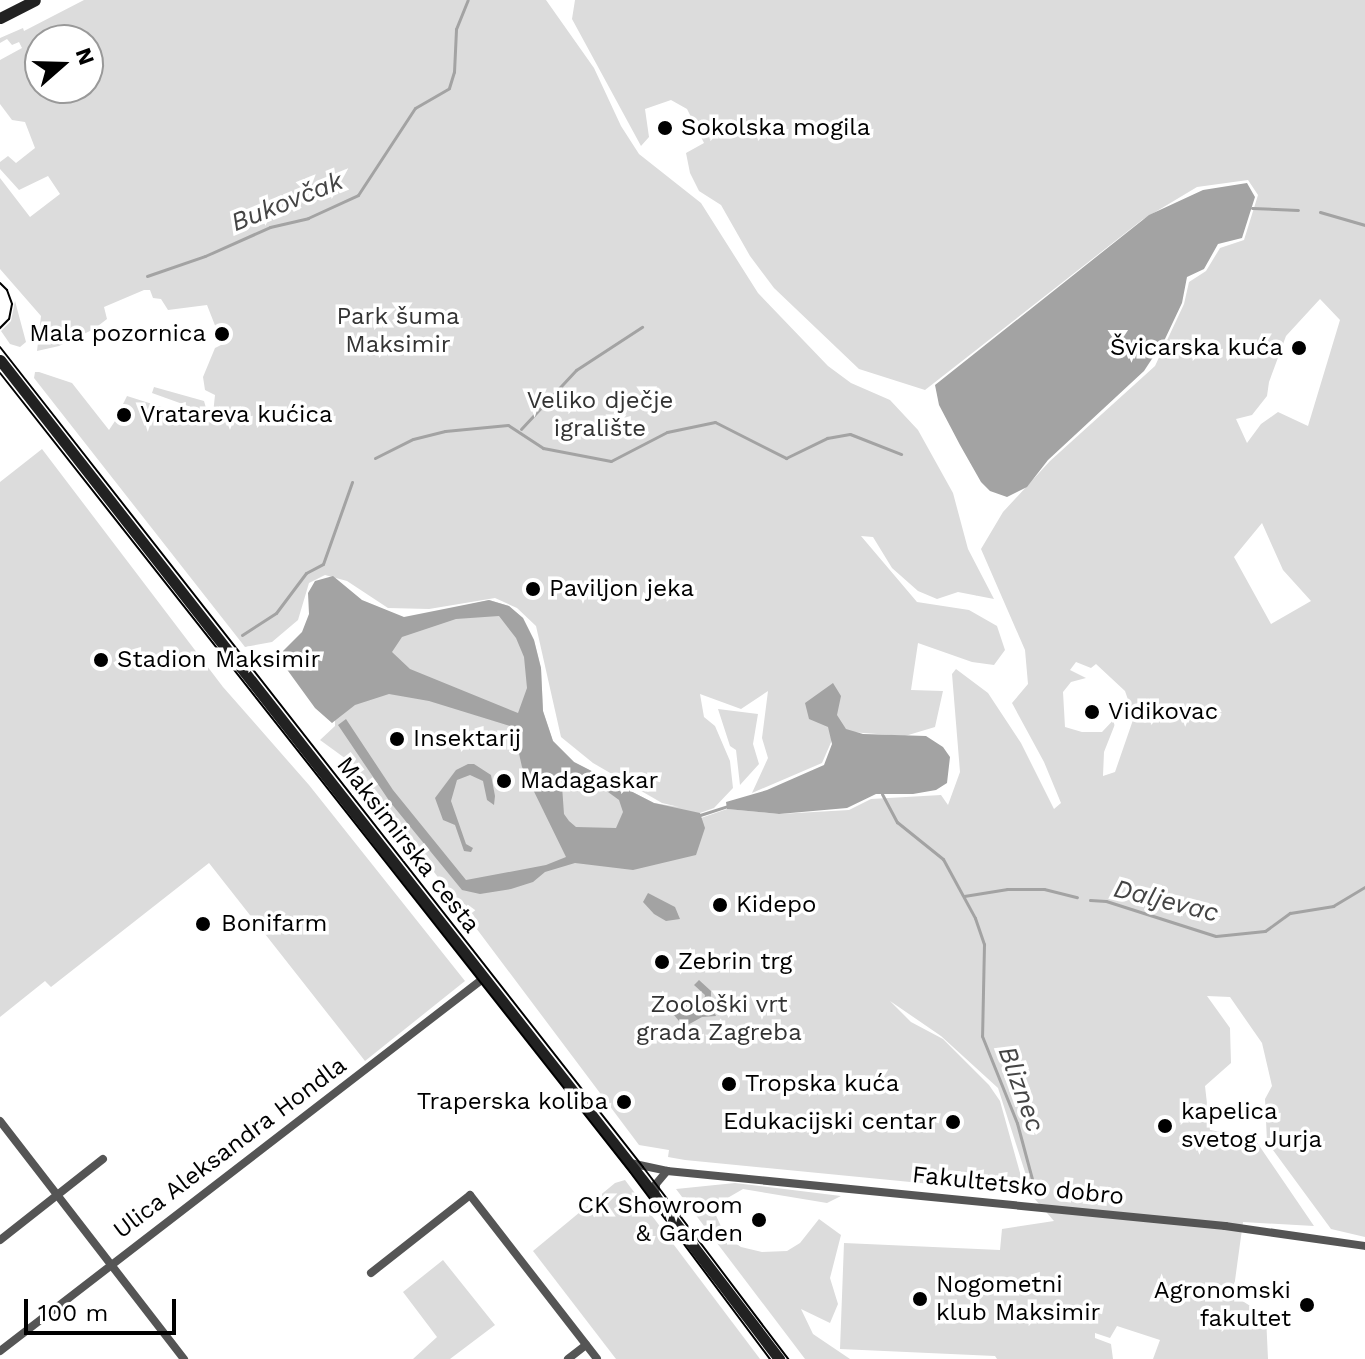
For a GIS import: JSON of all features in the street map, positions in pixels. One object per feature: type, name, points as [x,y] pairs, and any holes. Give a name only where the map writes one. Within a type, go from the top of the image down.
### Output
[{"type":"main road","points":[[0,18],[35,0]]},
{"type":"main road","name":"Maksimirska cesta","points":[[0,360],[629,1162],[779,1359]]},
{"type":"street","name":"Ulica Aleksandra Hondla","points":[[0,1351],[484,978]]},
{"type":"street","points":[[0,1121],[184,1359]]},
{"type":"street","points":[[0,1240],[103,1159]]},
{"type":"street","name":"Fakultetsko dobro","points":[[629,1162],[667,1171],[1225,1226],[1365,1246]]},
{"type":"street","points":[[655,1196],[656,1184],[667,1171]]},
{"type":"street","points":[[371,1273],[470,1195],[597,1359]]},
{"type":"street","points":[[568,1359],[586,1345]]},
{"type":"green space","points":[[84,0],[546,0],[594,68],[621,126],[639,154],[701,203],[758,293],[828,366],[851,383],[890,400],[918,430],[953,493],[968,549],[994,599],[958,592],[937,599],[918,591],[892,568],[873,537],[861,536],[917,602],[969,610],[997,626],[1005,650],[994,665],[972,662],[918,643],[911,690],[943,691],[935,727],[905,736],[836,731],[822,763],[752,793],[768,758],[762,738],[768,691],[741,709],[700,694],[704,717],[715,726],[730,761],[733,788],[714,808],[700,813],[701,818],[727,809],[779,814],[849,810],[871,799],[941,795],[948,805],[960,772],[952,674],[956,669],[988,693],[1021,743],[1054,809],[1061,803],[1044,762],[1012,703],[1028,684],[1025,650],[981,549],[1003,512],[1050,461],[1155,366],[1184,304],[1189,282],[1206,271],[1220,248],[1244,240],[1258,195],[1248,180],[1197,187],[1142,220],[925,390],[859,369],[774,288],[750,256],[721,205],[699,191],[690,173],[686,153],[704,143],[687,109],[671,100],[645,109],[649,137],[641,146],[572,19],[575,0],[1365,0],[1365,1237],[1331,1229],[1267,1142],[1265,1099],[1272,1086],[1262,1043],[1230,997],[1207,996],[1230,1028],[1231,1063],[1205,1086],[1210,1130],[1254,1138],[1314,1226],[1243,1222],[1233,1295],[1266,1316],[1268,1359],[1153,1359],[1160,1340],[1117,1326],[1110,1338],[1095,1333],[1095,1338],[1111,1344],[1113,1359],[997,1359],[995,1356],[840,1349],[844,1243],[1000,1250],[1002,1229],[1054,1221],[1033,1197],[998,1088],[941,1036],[890,1001],[911,1022],[943,1039],[989,1085],[1000,1101],[1022,1180],[1022,1193],[685,1160],[668,1157],[669,1150],[639,1145],[353,764],[320,740],[335,726],[335,718],[392,630],[450,609],[489,600],[509,606],[523,618],[534,640],[541,668],[543,711],[553,741],[574,762],[654,803],[679,807],[662,803],[593,763],[561,737],[536,626],[517,608],[495,598],[429,609],[388,608],[347,581],[325,575],[309,583],[298,620],[272,642],[245,647],[34,378],[35,372],[39,372],[72,383],[109,430],[115,421],[126,426],[133,409],[123,404],[127,396],[212,423],[215,395],[205,390],[203,377],[215,348],[229,341],[225,326],[216,328],[207,305],[168,310],[161,299],[153,298],[150,290],[144,290],[104,307],[107,319],[94,329],[59,346],[37,351],[41,316],[0,269],[0,178],[30,217],[60,194],[48,176],[19,190],[0,169],[0,162],[8,156],[16,163],[35,148],[25,122],[12,120],[0,104],[0,60],[22,48],[19,42],[12,45],[7,39],[0,43],[0,38],[23,28],[24,104],[104,104],[104,24],[38,24]],"holes":[[[1320,299],[1340,320],[1308,426],[1278,412],[1261,424],[1247,443],[1236,419],[1252,415],[1267,396],[1286,336]],[[1262,523],[1283,570],[1311,601],[1271,624],[1234,557]],[[1076,662],[1091,668],[1096,664],[1125,691],[1134,717],[1115,772],[1103,776],[1104,752],[1119,714],[1102,732],[1082,732],[1065,727],[1063,692],[1071,682],[1086,678],[1070,670]]]},
{"type":"green space","points":[[15,301],[26,342],[20,347],[10,344],[1,331],[11,321]]},
{"type":"green space","points":[[154,387],[204,401],[206,408],[202,411],[152,393]]},
{"type":"green space","points":[[42,449],[223,687],[309,785],[465,981],[365,1061],[209,863],[51,987],[45,981],[0,1017],[0,482]]},
{"type":"green space","points":[[718,709],[758,714],[753,744],[759,764],[740,785],[736,750],[730,746]]},
{"type":"green space","points":[[625,1180],[760,1359],[616,1359],[533,1251],[615,1183]]},
{"type":"green space","points":[[735,1183],[841,1196],[827,1203],[743,1189],[712,1207],[726,1237],[741,1247],[762,1252],[787,1251],[800,1243],[819,1219],[841,1235],[830,1278],[838,1304],[830,1323],[801,1309],[813,1334],[850,1359],[805,1359],[676,1189]]},
{"type":"green space","points":[[443,1260],[495,1325],[450,1359],[413,1359],[437,1337],[403,1292]]},
{"type":"shaded area","points":[[1247,183],[1255,197],[1242,238],[1218,244],[1204,269],[1187,277],[1182,303],[1165,339],[1144,371],[1048,460],[1027,487],[1007,497],[990,491],[981,482],[939,405],[935,385],[1149,215],[1203,190]]},
{"type":"shaded area","points":[[333,576],[362,600],[404,617],[489,600],[509,606],[523,618],[534,640],[541,668],[543,711],[553,741],[574,762],[654,803],[700,813],[705,828],[696,855],[633,870],[575,863],[545,872],[533,882],[511,889],[480,894],[462,890],[390,802],[338,725],[346,719],[393,790],[466,880],[546,865],[566,857],[522,767],[513,727],[429,701],[389,694],[355,705],[332,723],[315,708],[283,664],[281,653],[302,632],[309,614],[308,593],[315,581]],"holes":[[[499,616],[516,638],[524,657],[527,688],[518,713],[410,669],[392,652],[402,637],[456,619]],[[576,778],[597,784],[619,800],[623,812],[616,828],[576,827],[569,821],[564,814],[562,786],[566,780]]]},
{"type":"shaded area","points":[[833,683],[841,696],[837,715],[846,729],[863,734],[926,736],[943,747],[950,757],[947,783],[936,790],[913,794],[876,794],[847,808],[779,814],[727,809],[726,802],[767,790],[824,765],[832,744],[828,727],[809,719],[805,703]]},
{"type":"shaded area","points":[[474,764],[491,775],[495,796],[494,805],[487,800],[483,781],[470,775],[457,780],[451,801],[466,844],[473,848],[471,852],[464,851],[455,825],[443,820],[435,798],[456,770]]},
{"type":"shaded area","points":[[648,893],[675,907],[680,919],[666,921],[654,914],[643,902]]},
{"type":"shaded area","points":[[699,980],[711,991],[711,1005],[716,1016],[702,1017],[684,1027],[674,1015],[688,999],[698,1008],[703,1007],[705,995],[694,985]]},
{"type":"waterway","name":"Bukovčak","points":[[147,276],[205,256],[270,227],[308,218],[358,195],[415,108],[449,88],[454,72],[456,29],[468,0]]},
{"type":"waterway","points":[[1252,208],[1298,210]]},
{"type":"waterway","points":[[1320,212],[1365,225]]},
{"type":"waterway","points":[[521,429],[576,370],[642,327]]},
{"type":"waterway","points":[[375,458],[413,439],[445,431],[508,425],[543,448],[611,461],[667,432],[715,422],[786,458],[827,438],[850,434],[901,454]]},
{"type":"waterway","points":[[242,635],[276,613],[306,573],[323,564],[352,482]]},
{"type":"waterway","name":"Bliznec","points":[[882,794],[897,822],[943,859],[975,918],[984,944],[982,1036],[1017,1123],[1035,1190]]},
{"type":"waterway","points":[[700,815],[727,806]]},
{"type":"waterway","name":"Daljevac","points":[[1090,900],[1106,901],[1216,936],[1265,931],[1290,913],[1333,906],[1365,887]]},
{"type":"waterway","points":[[964,896],[1007,889],[1044,889],[1077,897]]},
{"type":"tram line","points":[[0,283],[7,290],[12,304],[9,319],[0,328]]},
{"type":"tram line","points":[[0,347],[643,1167],[788,1359]]},
{"type":"tram line","points":[[0,373],[630,1172],[770,1359]]},
{"type":"place","name":"Sokolska mogila","points":[[665,128]]},
{"type":"place","name":"Mala pozornica","points":[[222,334]]},
{"type":"place","name":"Švicarska kuća","points":[[1299,348]]},
{"type":"place","name":"Vratareva kućica","points":[[124,415]]},
{"type":"place","name":"Paviljon jeka","points":[[533,589]]},
{"type":"place","name":"Stadion Maksimir","points":[[101,660]]},
{"type":"place","name":"Vidikovac","points":[[1092,712]]},
{"type":"place","name":"Insektarij","points":[[397,739]]},
{"type":"place","name":"Madagaskar","points":[[504,781]]},
{"type":"place","name":"Kidepo","points":[[720,905]]},
{"type":"place","name":"Bonifarm","points":[[203,924]]},
{"type":"place","name":"Zebrin trg","points":[[662,962]]},
{"type":"place","name":"Tropska kuća","points":[[729,1084]]},
{"type":"place","name":"Traperska koliba","points":[[624,1102]]},
{"type":"place","name":"Edukacijski centar","points":[[953,1122]]},
{"type":"place","name":"kapelica svetog Jurja","points":[[1165,1126]]},
{"type":"place","name":"CK Showroom & Garden","points":[[759,1220]]},
{"type":"place","name":"Nogometni klub Maksimir","points":[[920,1299]]},
{"type":"place","name":"Agronomski fakultet","points":[[1307,1305]]},
{"type":"park label","name":"Park šuma Maksimir","points":[[398,331]]},
{"type":"park label","name":"Veliko dječje igralište","points":[[600,415]]},
{"type":"park label","name":"Zoološki vrt grada Zagreba","points":[[719,1019]]}]
